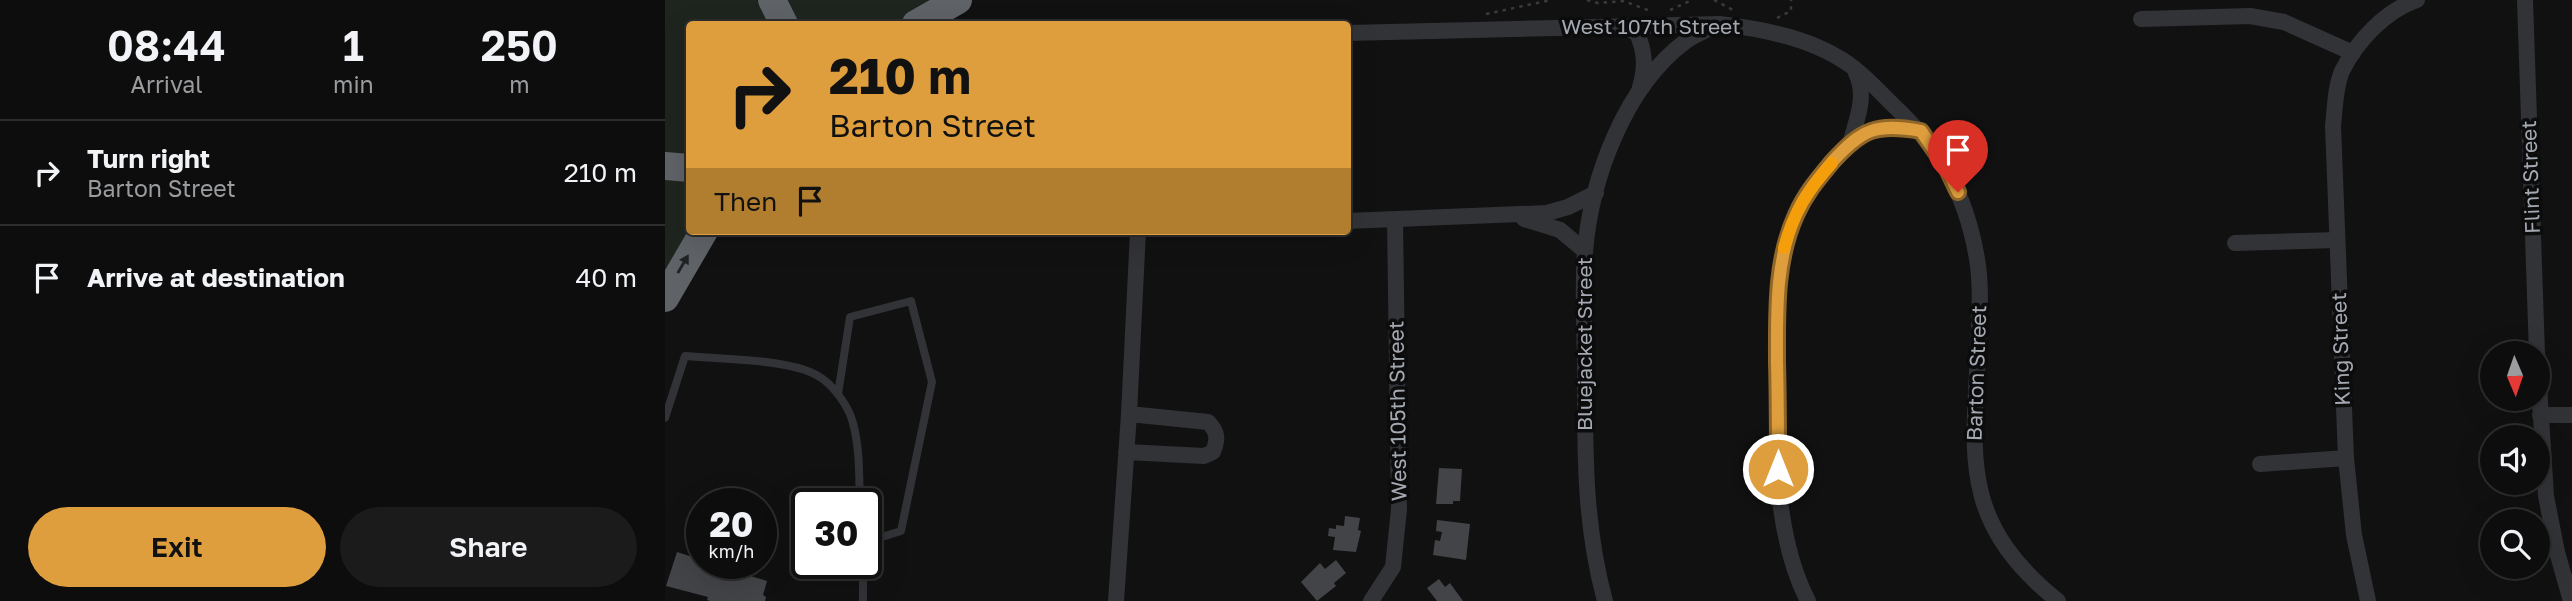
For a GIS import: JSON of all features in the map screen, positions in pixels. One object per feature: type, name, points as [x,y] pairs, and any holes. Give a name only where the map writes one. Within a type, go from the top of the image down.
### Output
[{"type":"highway","points":[[772,0],[782,21]]},
{"type":"highway","points":[[921,21],[958,0]]},
{"type":"highway","points":[[665,166],[686,168]]},
{"type":"highway","points":[[665,298],[702,235]]},
{"type":"street","name":"King Street","points":[[2368,601],[2354,535],[2346,458],[2333,126],[2337,90],[2342,72],[2353,53],[2382,19],[2417,0]]},
{"type":"street","name":"Flint Street","points":[[2525,0],[2537,341]]},
{"type":"street","points":[[2141,19],[2228,16],[2262,18],[2284,22],[2353,53]]},
{"type":"street","name":"West 107th Street","points":[[1351,33],[1719,24],[1757,28],[1794,38],[1853,68],[1921,131]]},
{"type":"street","name":"Bluejacket Street","points":[[1605,601],[1593,550],[1585,478],[1585,251],[1599,173],[1637,96],[1659,66],[1687,40],[1719,24]]},
{"type":"street","name":"Bluejacket Street","points":[[1621,26],[1637,33],[1644,50],[1644,72],[1637,96]]},
{"type":"street","points":[[1851,141],[1863,97],[1861,84],[1853,68]]},
{"type":"street","points":[[1808,601],[1792,560],[1784,531],[1780,500],[1779,278],[1785,245],[1795,215],[1809,189],[1851,141],[1863,133],[1895,126],[1921,131]]},
{"type":"street","name":"Barton Street","points":[[1921,131],[1947,169],[1958,192],[1970,225],[1978,260],[1980,289],[1973,433],[1974,465],[1981,495],[2006,548],[2021,568],[2058,601]]},
{"type":"street","points":[[1351,221],[1547,213],[1568,207],[1596,193]]},
{"type":"street","points":[[1515,216],[1560,230],[1585,251]]},
{"type":"street","name":"West 105th Street","points":[[1375,600],[1393,567],[1399,509],[1395,220]]},
{"type":"street","points":[[1116,601],[1129,414],[1137,235]]},
{"type":"street","points":[[2235,243],[2337,240]]},
{"type":"street","name":"Flint Street","points":[[2540,411],[2546,496],[2557,552],[2571,601]]},
{"type":"street","points":[[1126,452],[1204,456],[1213,452],[1217,440],[1215,429],[1208,422],[1129,414]]},
{"type":"street","points":[[2540,415],[2572,415]]},
{"type":"street","points":[[2260,464],[2346,458]]},
{"type":"lane","points":[[838,394],[850,317],[911,301],[932,382],[901,531],[882,537]]},
{"type":"lane","points":[[665,418],[685,356],[796,366],[820,376],[838,394],[852,419],[857,438],[859,488]]},
{"type":"lane","points":[[863,579],[863,601]]},
{"type":"path","points":[[1587,0],[1598,3],[1624,1],[1657,13]]},
{"type":"path","points":[[1667,12],[1692,0]]},
{"type":"path","points":[[1714,0],[1742,13]]},
{"type":"path","points":[[1767,18],[1788,14],[1792,7],[1791,0]]},
{"type":"shaded area","points":[[665,0],[757,0],[771,21],[686,21],[686,156],[665,155]]},
{"type":"shaded area","points":[[784,0],[940,0],[904,21],[794,21]]},
{"type":"shaded area","points":[[665,173],[686,174],[687,235],[665,283]]},
{"type":"building","points":[[1439,468],[1462,469],[1460,501],[1453,501],[1453,504],[1436,504]]},
{"type":"building","points":[[1345,516],[1360,518],[1358,530],[1361,531],[1356,552],[1333,550],[1335,537],[1328,536],[1329,528],[1344,526]]},
{"type":"building","points":[[1437,520],[1470,524],[1466,560],[1433,555],[1435,540],[1440,541],[1442,532],[1436,531]]},
{"type":"building","points":[[677,552],[686,555],[686,579],[767,581],[763,595],[766,597],[765,601],[710,601],[707,600],[708,597],[666,586]]},
{"type":"building","points":[[1336,560],[1346,573],[1334,583],[1336,586],[1317,601],[1301,582],[1320,563],[1325,569]]},
{"type":"building","points":[[1439,579],[1445,587],[1450,583],[1463,601],[1437,601],[1427,588]]},
{"type":"slow traffic","points":[[1784,248],[1795,215],[1809,189],[1832,163]]},
{"type":"route","points":[[1778,469],[1779,278],[1785,245],[1795,215],[1809,189],[1851,141],[1863,133],[1895,126],[1921,131],[1947,169],[1958,192]]}]
